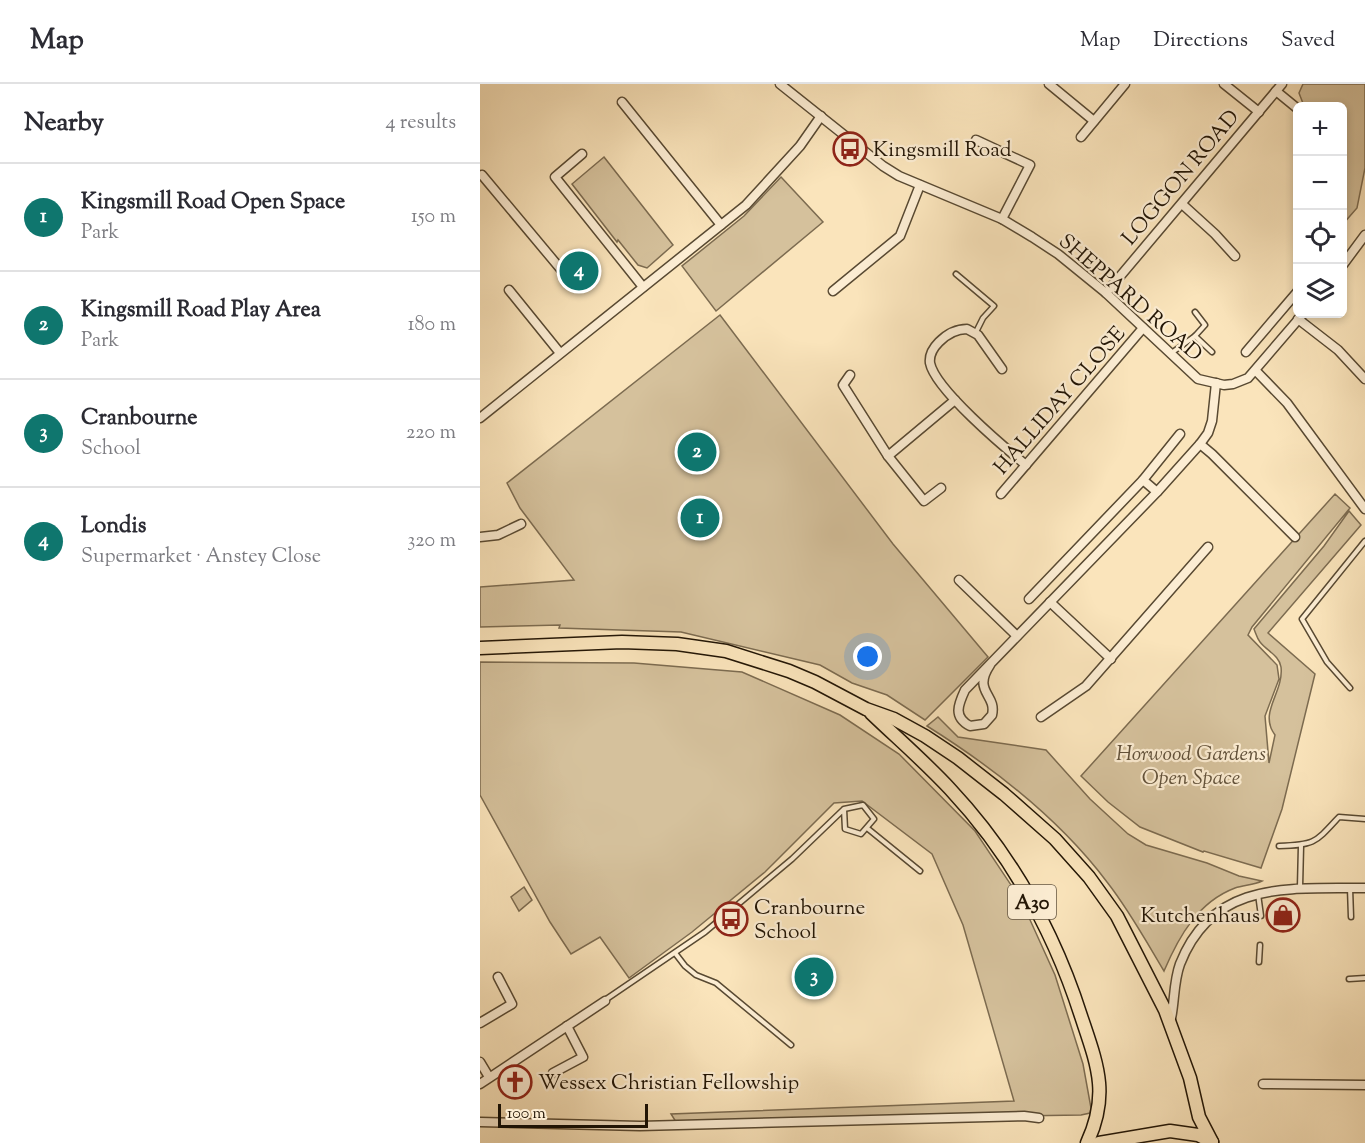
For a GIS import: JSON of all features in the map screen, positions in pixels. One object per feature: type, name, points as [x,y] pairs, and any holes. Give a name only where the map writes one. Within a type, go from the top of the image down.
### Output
[{"type":"main road","name":"A30","points":[[480,648],[622,642],[678,644],[726,651],[815,681],[866,709],[894,719],[958,758],[1054,838],[1089,877],[1117,916],[1156,989],[1190,1078],[1199,1117],[1213,1142]]},
{"type":"main road","name":"A30","points":[[866,709],[951,790],[1006,860],[1032,901],[1073,992],[1093,1054],[1101,1089],[1099,1111],[1088,1143]]},
{"type":"main road","points":[[1099,1143],[1170,1131],[1198,1135],[1213,1142]]},
{"type":"street","name":"SHEPPARD ROAD","points":[[780,84],[883,165],[920,184],[1002,219],[1058,254],[1106,293],[1198,380],[1216,383]]},
{"type":"street","points":[[1049,84],[1094,121]]},
{"type":"street","points":[[1082,137],[1125,84]]},
{"type":"street","points":[[1224,84],[1259,112]]},
{"type":"street","points":[[1279,88],[1293,103]]},
{"type":"street","name":"LOGGON ROAD","points":[[1106,293],[1279,88]]},
{"type":"street","points":[[622,102],[721,225]]},
{"type":"street","points":[[480,418],[746,205],[801,146],[821,116]]},
{"type":"street","points":[[976,140],[1030,165],[1002,219]]},
{"type":"street","points":[[582,154],[555,177],[643,287]]},
{"type":"street","points":[[482,175],[574,285]]},
{"type":"street","points":[[833,291],[900,236],[920,184]]},
{"type":"street","points":[[1182,204],[1235,256]]},
{"type":"street","points":[[1343,264],[1365,235]]},
{"type":"street","points":[[509,290],[561,353]]},
{"type":"street","points":[[1246,352],[1293,297]]},
{"type":"street","points":[[990,665],[983,678],[984,691],[992,703],[992,715],[984,724],[970,726],[960,718],[957,709],[969,684],[1157,492],[1200,444],[1208,433],[1212,421],[1216,383],[1233,384],[1248,378],[1299,318]]},
{"type":"street","points":[[1303,318],[1365,379]]},
{"type":"street","points":[[1002,369],[975,333],[967,328],[954,331],[939,341],[930,355],[931,366],[955,400],[1026,465]]},
{"type":"street","name":"HALLIDAY CLOSE","points":[[1001,494],[1143,328]]},
{"type":"street","points":[[1256,371],[1287,403],[1365,509]]},
{"type":"street","points":[[850,375],[843,385],[888,456],[924,501],[941,488]]},
{"type":"street","points":[[888,456],[955,400]]},
{"type":"street","points":[[1029,600],[1143,480],[1180,434]]},
{"type":"street","points":[[1200,444],[1295,537]]},
{"type":"street","points":[[1143,480],[1157,492]]},
{"type":"street","points":[[480,537],[498,535],[521,524]]},
{"type":"street","points":[[1041,717],[1086,686],[1208,547]]},
{"type":"street","points":[[959,580],[1017,636]]},
{"type":"street","points":[[1050,602],[1111,659]]},
{"type":"street","points":[[1170,1023],[1180,964],[1205,922],[1222,909],[1258,893],[1285,889],[1365,888]]},
{"type":"street","points":[[481,1020],[512,1004],[498,977]]},
{"type":"street","points":[[480,1084],[605,1001]]},
{"type":"street","points":[[553,1073],[583,1057],[567,1026]]},
{"type":"street","points":[[480,1062],[489,1077]]},
{"type":"street","points":[[1263,1084],[1365,1085]]},
{"type":"street","points":[[480,1122],[640,1126],[1024,1116],[1039,1118]]},
{"type":"lane","points":[[956,274],[994,306],[983,318],[975,333]]},
{"type":"lane","points":[[1170,354],[1195,336],[1205,325],[1195,312]]},
{"type":"lane","points":[[1195,336],[1212,352]]},
{"type":"lane","points":[[1350,688],[1327,662],[1302,619],[1365,541]]},
{"type":"lane","points":[[605,1001],[705,932],[753,892],[844,809],[863,805],[874,819],[861,834],[845,829],[844,809]]},
{"type":"lane","points":[[1279,846],[1301,846],[1317,841],[1339,817],[1365,819]]},
{"type":"lane","points":[[867,828],[920,871]]},
{"type":"lane","points":[[1300,888],[1301,846]]},
{"type":"lane","points":[[1350,888],[1351,917]]},
{"type":"lane","points":[[1258,893],[1260,916]]},
{"type":"lane","points":[[1259,962],[1260,945]]},
{"type":"lane","points":[[675,953],[696,975],[716,983],[791,1045]]},
{"type":"lane","points":[[1349,979],[1365,978]]},
{"type":"green space","points":[[1303,84],[1365,84],[1365,168],[1357,208],[1347,219],[1347,102],[1302,102],[1299,93]]},
{"type":"green space","points":[[604,157],[673,245],[647,268],[638,265],[618,240],[617,242],[572,184]]},
{"type":"green space","points":[[781,177],[823,222],[716,311],[682,266],[744,216]]},
{"type":"green space","points":[[720,315],[893,544],[988,657],[925,720],[887,695],[852,683],[820,665],[681,632],[559,628],[560,625],[480,627],[480,587],[574,580],[520,508],[507,483]]},
{"type":"green space","name":"Horwood Gardens Open Space","points":[[1335,494],[1350,508],[1252,627],[1248,635],[1277,665],[1279,679],[1265,716],[1269,763],[1275,735],[1270,727],[1270,710],[1279,685],[1281,667],[1275,656],[1260,642],[1254,629],[1324,546],[1349,511],[1361,525],[1268,633],[1315,674],[1282,809],[1261,868],[1203,852],[1140,827],[1108,802],[1081,776]]},
{"type":"green space","points":[[480,662],[634,663],[742,672],[840,715],[899,754],[975,831],[1021,900],[1055,975],[1083,1064],[1090,1113],[1081,1115],[676,1122],[671,1114],[1014,1101],[963,925],[932,854],[862,801],[834,803],[765,872],[692,932],[629,978],[600,937],[571,954],[550,922],[480,795]]},
{"type":"green space","points":[[938,717],[958,737],[1046,750],[1090,799],[1128,834],[1146,845],[1207,863],[1239,876],[1262,881],[1222,894],[1200,911],[1183,933],[1164,971],[1123,903],[1088,859],[1047,816],[1001,777],[927,726]]},
{"type":"green space","points":[[524,887],[532,900],[519,911],[511,897]]},
{"type":"place","name":"Kingsmill Road","points":[[850,149]]},
{"type":"place","name":"Londis","points":[[579,271]]},
{"type":"place","name":"Kingsmill Road Play Area","points":[[697,452]]},
{"type":"place","name":"Kingsmill Road Open Space","points":[[700,518]]},
{"type":"place","name":"Kutchenhaus","points":[[1283,915]]},
{"type":"place","name":"Cranbourne School","points":[[731,919]]},
{"type":"place","name":"Cranbourne","points":[[814,977]]},
{"type":"place","name":"Wessex Christian Fellowship","points":[[515,1082]]}]
